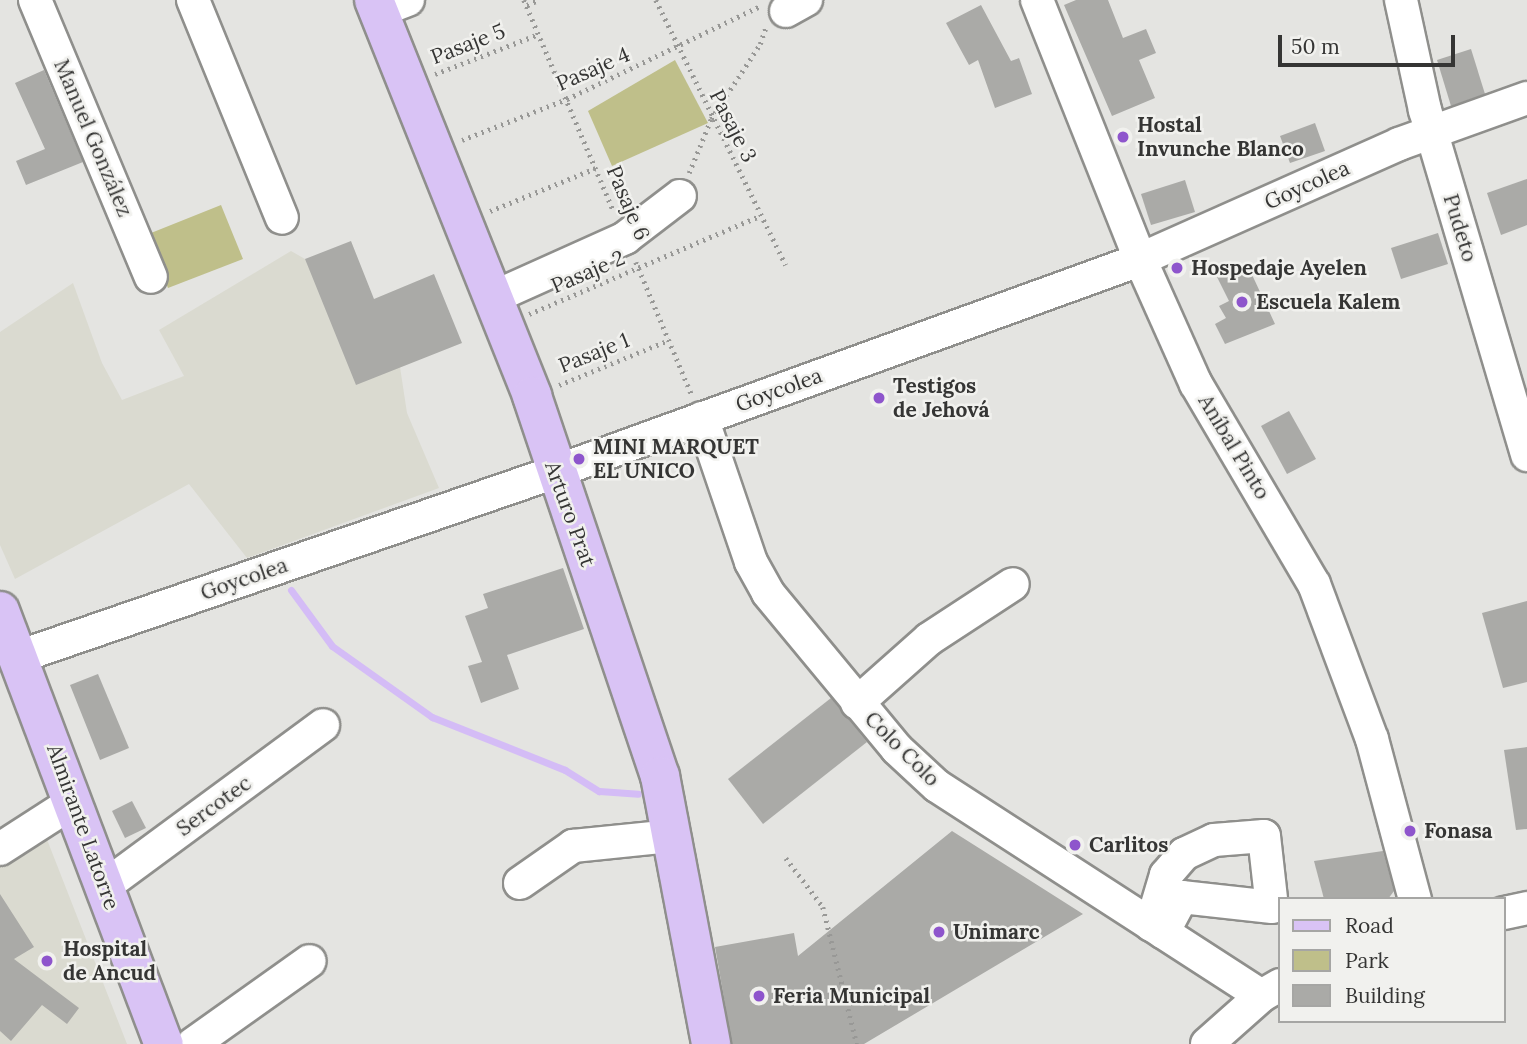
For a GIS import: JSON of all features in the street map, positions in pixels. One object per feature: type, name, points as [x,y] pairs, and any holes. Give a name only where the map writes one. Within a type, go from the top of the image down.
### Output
[{"type":"main road","name":"Arturo Prat","points":[[387,4],[408,84],[532,396],[660,776],[711,1044]]},
{"type":"main road","name":"Almirante Latorre","points":[[0,611],[21,656],[164,1044]]},
{"type":"street","name":"Manuel González","points":[[35,0],[151,276]]},
{"type":"street","points":[[193,0],[282,218]]},
{"type":"street","name":"Aníbal Pinto","points":[[1037,0],[1140,259],[1196,384],[1314,584],[1372,739],[1414,897]]},
{"type":"street","name":"Pudeto","points":[[1401,0],[1432,133],[1527,455]]},
{"type":"street","name":"Goycolea","points":[[21,656],[702,418],[1140,259],[1432,133],[1527,98]]},
{"type":"street","points":[[499,311],[625,238],[680,196]]},
{"type":"street","name":"Colo Colo","points":[[702,418],[757,573],[768,593],[857,703],[937,786],[1157,928],[1270,990]]},
{"type":"street","points":[[857,703],[929,639],[1013,584]]},
{"type":"street","name":"Sercotec","points":[[105,886],[323,725]]},
{"type":"street","points":[[0,849],[73,802]]},
{"type":"street","points":[[520,883],[573,846],[672,836]]},
{"type":"street","points":[[1506,913],[1527,908]]},
{"type":"street","points":[[193,1044],[310,961]]},
{"type":"street","points":[[1207,1044],[1270,990]]},
{"type":"path","points":[[526,3],[538,0]]},
{"type":"path","name":"Pasaje 3","points":[[656,0],[676,49],[786,265]]},
{"type":"path","name":"Pasaje 6","points":[[526,3],[702,418]]},
{"type":"path","points":[[680,196],[711,119],[760,44],[767,25],[784,6]]},
{"type":"path","name":"Pasaje 4","points":[[435,150],[567,99],[676,49],[784,6]]},
{"type":"path","name":"Pasaje 5","points":[[408,84],[539,34]]},
{"type":"path","points":[[463,222],[596,168]]},
{"type":"path","name":"Pasaje 2","points":[[499,311],[638,268],[760,216]]},
{"type":"path","name":"Pasaje 1","points":[[532,396],[668,340]]},
{"type":"path","points":[[786,858],[823,907],[857,1044]]},
{"type":"shaded area","points":[[291,251],[305,259],[400,367],[407,413],[439,488],[247,558],[189,484],[15,579],[0,545],[0,332],[73,283],[102,363],[122,400],[184,376],[159,330]]},
{"type":"shaded area","name":"Hospital de Ancud","points":[[46,837],[127,1044],[0,1044],[0,867]]},
{"type":"green space","points":[[675,60],[708,123],[612,166],[588,111]]},
{"type":"green space","points":[[221,205],[243,259],[168,288],[146,235]]},
{"type":"building","points":[[1076,0],[1108,0],[1123,38],[1146,29],[1156,53],[1139,60],[1155,98],[1112,116],[1064,5]]},
{"type":"building","points":[[981,5],[1011,61],[1019,58],[1032,94],[995,108],[978,60],[969,65],[946,23]]},
{"type":"building","points":[[1471,49],[1485,94],[1451,106],[1437,60]]},
{"type":"building","points":[[44,70],[83,162],[26,185],[16,161],[45,149],[15,83]]},
{"type":"building","points":[[1315,123],[1325,151],[1290,163],[1280,136]]},
{"type":"building","points":[[1527,179],[1527,225],[1501,235],[1487,193]]},
{"type":"building","points":[[1185,180],[1195,212],[1151,225],[1141,194]]},
{"type":"building","points":[[1438,233],[1448,264],[1401,279],[1391,248]]},
{"type":"building","points":[[351,241],[374,299],[434,274],[462,343],[356,385],[305,259]]},
{"type":"building","points":[[1247,264],[1275,324],[1225,344],[1215,324],[1226,318],[1219,306],[1229,301],[1217,277]]},
{"type":"building","points":[[1289,411],[1316,459],[1287,474],[1261,426]]},
{"type":"building","points":[[563,568],[584,629],[507,655],[519,689],[481,703],[468,666],[482,662],[465,616],[488,608],[483,594]]},
{"type":"building","points":[[1527,601],[1527,682],[1503,688],[1482,613]]},
{"type":"building","points":[[98,674],[129,748],[100,760],[70,685]]},
{"type":"building","points":[[831,698],[867,742],[763,824],[728,779]]},
{"type":"building","points":[[1527,747],[1527,829],[1516,830],[1504,750]]},
{"type":"building","points":[[132,801],[146,828],[125,838],[112,811]]},
{"type":"building","name":"Unimarc","points":[[952,831],[1083,914],[864,1044],[732,1044],[715,947],[794,933],[798,956]]},
{"type":"building","points":[[1383,851],[1394,891],[1390,897],[1323,897],[1314,861]]},
{"type":"building","points":[[0,894],[34,947],[14,959],[79,1008],[67,1024],[42,1005],[11,1041],[0,1031]]},
{"type":"waterway","points":[[291,590],[332,646],[432,717],[565,770],[599,791],[638,794]]},
{"type":"place","name":"Hostal Invunche Blanco","points":[[1123,137]]},
{"type":"place","name":"Hospedaje Ayelen","points":[[1177,268]]},
{"type":"place","name":"Escuela Kalem","points":[[1242,302]]},
{"type":"place","name":"Testigos de Jehová","points":[[879,398]]},
{"type":"place","name":"MINI MARQUET EL UNICO","points":[[579,459]]},
{"type":"place","name":"Fonasa","points":[[1410,831]]},
{"type":"place","name":"Carlitos","points":[[1075,845]]},
{"type":"place","name":"Unimarc","points":[[939,932]]},
{"type":"place","name":"Hospital de Ancud","points":[[47,961]]},
{"type":"place","name":"Feria Municipal","points":[[759,996]]}]
